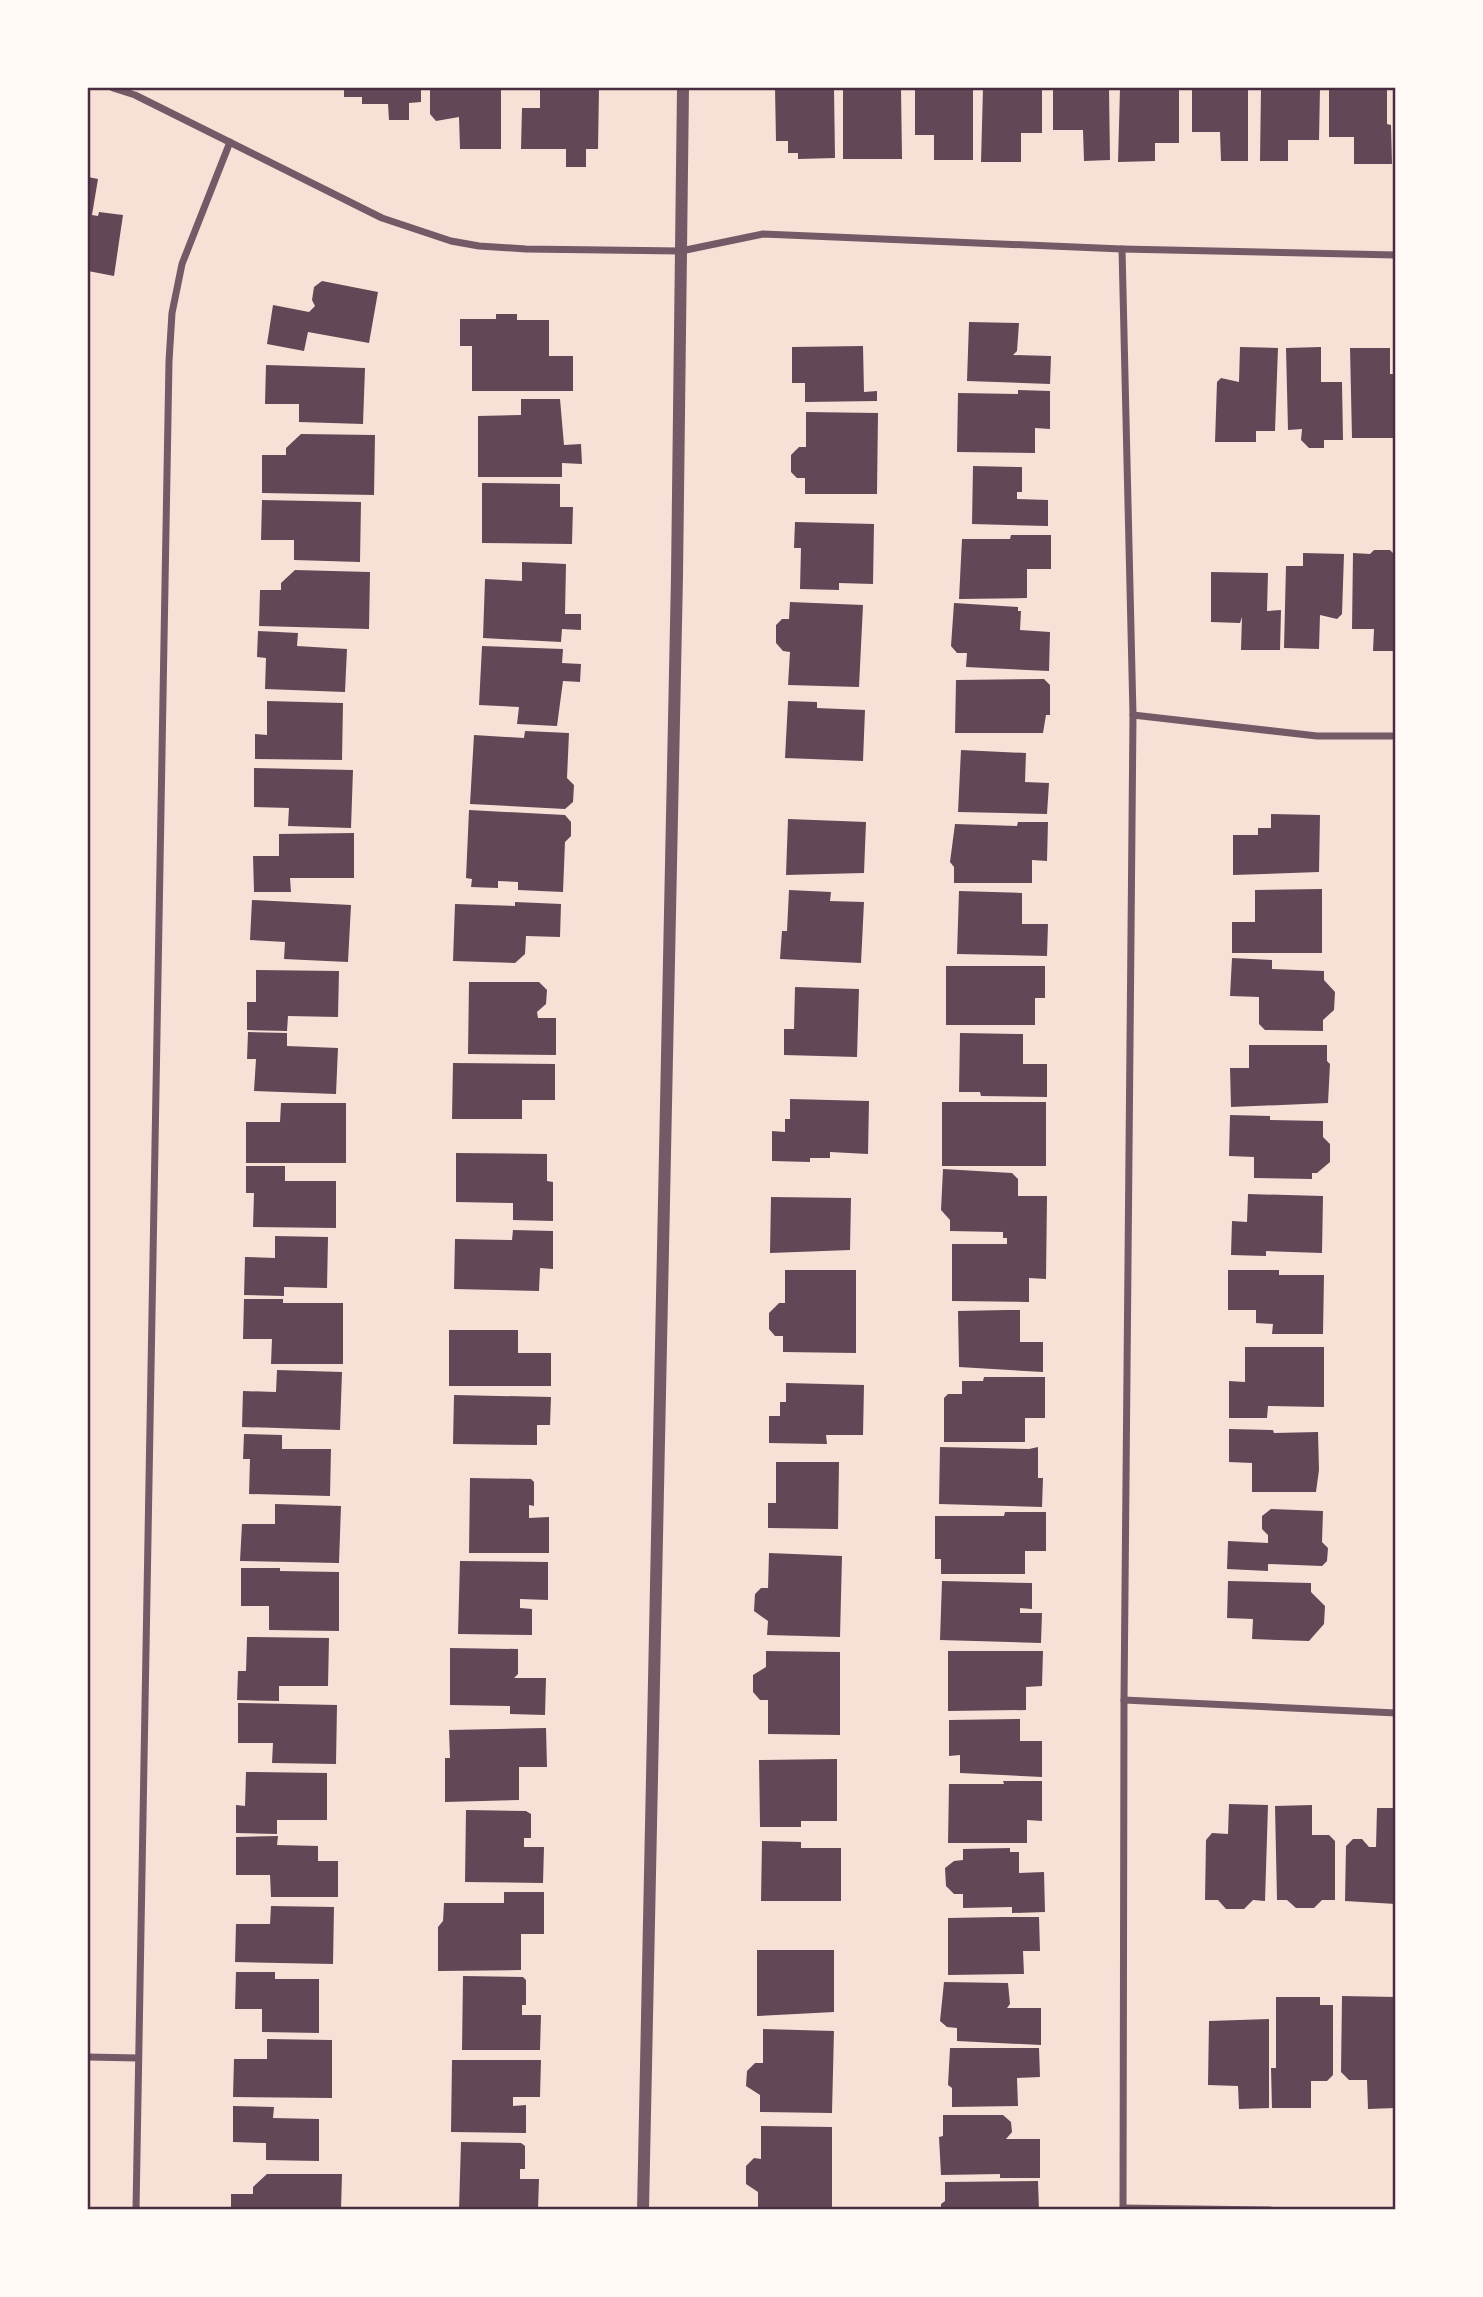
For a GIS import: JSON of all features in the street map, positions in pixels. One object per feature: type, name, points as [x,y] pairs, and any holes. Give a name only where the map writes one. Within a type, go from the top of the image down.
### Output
[{"type":"street","points":[[113,88],[135,95],[382,218],[451,241],[479,246],[681,251],[763,234],[1122,249],[1395,255]]},
{"type":"street","points":[[643,2210],[677,590],[684,88]]},
{"type":"street","points":[[136,2210],[169,361],[172,313],[182,264],[230,142]]},
{"type":"street","points":[[1122,249],[1133,715],[1124,1700],[1123,2209],[1270,2210]]},
{"type":"street","points":[[1133,715],[1317,736],[1395,736]]},
{"type":"street","points":[[1124,1700],[1395,1713]]},
{"type":"street","points":[[88,2057],[138,2058]]},
{"type":"building","points":[[344,88],[421,88],[421,102],[409,103],[409,120],[389,120],[388,104],[362,104],[362,97],[344,97]]},
{"type":"building","points":[[430,88],[501,88],[501,149],[460,149],[459,117],[436,121],[430,114]]},
{"type":"building","points":[[540,88],[599,88],[598,149],[586,149],[586,167],[566,167],[566,149],[521,149],[522,108],[540,108]]},
{"type":"building","points":[[775,88],[834,88],[835,158],[798,159],[798,153],[788,153],[788,141],[776,141]]},
{"type":"building","points":[[843,88],[901,88],[902,159],[843,159]]},
{"type":"building","points":[[915,88],[973,88],[973,160],[934,160],[934,135],[915,135]]},
{"type":"building","points":[[983,88],[1042,88],[1042,133],[1021,133],[1021,162],[981,162]]},
{"type":"building","points":[[1053,88],[1109,88],[1110,160],[1084,161],[1083,130],[1053,130]]},
{"type":"building","points":[[1120,88],[1179,88],[1179,143],[1155,143],[1155,161],[1118,162]]},
{"type":"building","points":[[1192,88],[1248,88],[1248,161],[1221,161],[1220,132],[1192,132]]},
{"type":"building","points":[[1261,88],[1320,88],[1319,140],[1288,140],[1288,161],[1260,161]]},
{"type":"building","points":[[1329,88],[1387,88],[1387,124],[1391,125],[1392,164],[1354,164],[1354,137],[1329,137]]},
{"type":"building","points":[[88,177],[98,179],[92,215],[98,216],[99,212],[123,215],[114,276],[88,271]]},
{"type":"building","points":[[322,281],[378,292],[369,343],[308,332],[304,351],[267,344],[273,305],[309,312],[315,306],[312,300],[314,287]]},
{"type":"building","points":[[496,314],[517,314],[517,320],[549,320],[549,356],[573,356],[573,391],[472,391],[472,346],[460,346],[460,319],[496,319]]},
{"type":"building","points":[[969,322],[1019,323],[1017,351],[1013,355],[1051,356],[1050,384],[967,381]]},
{"type":"building","points":[[863,346],[864,392],[877,391],[877,401],[805,402],[805,383],[792,383],[792,347]]},
{"type":"building","points":[[1240,347],[1278,348],[1275,431],[1256,431],[1256,442],[1215,442],[1217,382],[1221,378],[1239,382]]},
{"type":"building","points":[[1321,347],[1321,382],[1342,382],[1343,440],[1324,440],[1324,448],[1309,448],[1301,440],[1302,429],[1288,430],[1286,348]]},
{"type":"building","points":[[1350,348],[1390,348],[1390,374],[1396,374],[1396,438],[1352,438]]},
{"type":"building","points":[[266,365],[365,368],[363,424],[299,422],[299,404],[265,404]]},
{"type":"building","points":[[1018,390],[1050,391],[1050,429],[1035,428],[1035,453],[957,452],[958,393],[1018,394]]},
{"type":"building","points":[[521,399],[560,399],[564,445],[581,444],[582,464],[562,463],[562,477],[478,477],[478,416],[521,415]]},
{"type":"building","points":[[806,412],[878,413],[877,494],[805,494],[805,478],[797,478],[791,472],[791,455],[799,447],[806,447]]},
{"type":"building","points":[[301,434],[375,435],[374,495],[262,493],[262,455],[286,455],[286,448]]},
{"type":"building","points":[[973,466],[1022,467],[1022,492],[1017,492],[1017,499],[1048,500],[1048,526],[972,524]]},
{"type":"building","points":[[482,483],[560,484],[560,507],[573,507],[572,544],[482,543]]},
{"type":"building","points":[[262,500],[361,502],[360,562],[294,560],[294,540],[261,540]]},
{"type":"building","points":[[795,522],[874,524],[873,584],[839,583],[839,590],[800,589],[801,548],[794,548]]},
{"type":"building","points":[[1011,535],[1051,535],[1051,569],[1027,569],[1027,598],[959,599],[962,539],[1010,539]]},
{"type":"building","points":[[1374,550],[1390,550],[1396,556],[1396,651],[1373,651],[1374,629],[1352,629],[1353,553],[1370,554]]},
{"type":"building","points":[[1303,553],[1344,554],[1342,614],[1337,619],[1320,615],[1319,649],[1284,648],[1286,566],[1303,566]]},
{"type":"building","points":[[522,562],[566,564],[565,614],[581,614],[581,630],[562,629],[561,642],[483,638],[485,579],[522,581]]},
{"type":"building","points":[[295,570],[370,572],[369,629],[259,626],[260,590],[281,590],[281,583]]},
{"type":"building","points":[[1211,572],[1268,573],[1267,611],[1281,610],[1280,650],[1241,650],[1242,617],[1240,623],[1211,622]]},
{"type":"building","points":[[790,602],[863,605],[859,687],[788,685],[790,652],[783,651],[776,643],[776,625],[782,619],[789,619]]},
{"type":"building","points":[[954,603],[1018,607],[1018,611],[1021,611],[1020,630],[1050,632],[1049,671],[966,667],[967,653],[957,653],[951,646]]},
{"type":"building","points":[[258,631],[298,633],[297,646],[347,649],[345,692],[265,689],[266,658],[257,657]]},
{"type":"building","points":[[482,646],[563,649],[562,663],[581,664],[580,682],[563,681],[557,726],[517,724],[519,707],[479,705]]},
{"type":"building","points":[[1044,679],[1050,685],[1050,715],[1046,715],[1043,733],[955,733],[956,680]]},
{"type":"building","points":[[267,701],[343,703],[342,760],[255,759],[255,734],[267,735]]},
{"type":"building","points":[[788,701],[817,702],[817,708],[865,710],[863,761],[785,758]]},
{"type":"building","points":[[525,731],[569,733],[567,778],[574,785],[573,802],[565,809],[470,804],[474,735],[524,738]]},
{"type":"building","points":[[961,750],[1026,753],[1025,782],[1049,783],[1047,814],[958,812]]},
{"type":"building","points":[[254,768],[353,770],[351,828],[288,826],[289,808],[254,807]]},
{"type":"building","points":[[469,810],[565,815],[571,822],[571,836],[565,842],[563,892],[518,890],[518,882],[498,881],[498,888],[471,887],[472,879],[466,878]]},
{"type":"building","points":[[1271,814],[1320,815],[1319,872],[1233,875],[1233,835],[1258,835],[1258,828],[1271,828]]},
{"type":"building","points":[[788,819],[866,822],[864,873],[786,875]]},
{"type":"building","points":[[1018,822],[1048,822],[1047,861],[1032,860],[1032,883],[954,883],[954,867],[950,862],[955,824],[1017,826]]},
{"type":"building","points":[[354,833],[354,878],[290,878],[291,892],[254,892],[253,856],[279,856],[279,834]]},
{"type":"building","points":[[1322,889],[1322,953],[1232,953],[1232,922],[1255,922],[1255,890]]},
{"type":"building","points":[[789,890],[831,892],[830,901],[864,902],[861,963],[780,959],[782,931],[787,931]]},
{"type":"building","points":[[959,891],[1022,893],[1022,924],[1048,924],[1047,956],[957,954]]},
{"type":"building","points":[[252,900],[351,905],[348,962],[284,959],[285,942],[250,940]]},
{"type":"building","points":[[515,902],[561,904],[560,937],[526,936],[525,954],[515,963],[453,961],[455,904],[515,906]]},
{"type":"building","points":[[1232,958],[1272,960],[1272,969],[1324,971],[1324,980],[1335,992],[1334,1010],[1323,1020],[1323,1031],[1265,1030],[1259,1024],[1259,997],[1230,996]]},
{"type":"building","points":[[946,966],[1045,966],[1045,998],[1035,998],[1035,1025],[946,1025]]},
{"type":"building","points":[[256,970],[339,971],[338,1017],[288,1016],[287,1031],[247,1030],[247,1002],[256,1002]]},
{"type":"building","points":[[469,982],[539,982],[547,990],[546,1004],[537,1012],[538,1018],[556,1018],[556,1055],[468,1054]]},
{"type":"building","points":[[795,987],[859,989],[857,1057],[784,1055],[784,1029],[794,1029]]},
{"type":"building","points":[[248,1032],[287,1033],[287,1046],[338,1048],[336,1094],[254,1091],[256,1059],[247,1059]]},
{"type":"building","points":[[960,1033],[1023,1034],[1023,1064],[1047,1064],[1047,1097],[981,1096],[980,1092],[959,1092]]},
{"type":"building","points":[[1249,1045],[1327,1045],[1327,1061],[1330,1064],[1328,1103],[1231,1107],[1230,1068],[1249,1068]]},
{"type":"building","points":[[453,1063],[555,1064],[555,1100],[522,1100],[522,1119],[452,1119]]},
{"type":"building","points":[[790,1099],[869,1101],[868,1154],[830,1152],[830,1158],[810,1158],[810,1162],[772,1161],[772,1131],[785,1132],[785,1119],[790,1119]]},
{"type":"building","points":[[942,1102],[1046,1102],[1046,1166],[942,1166]]},
{"type":"building","points":[[281,1103],[346,1103],[346,1163],[246,1163],[246,1122],[280,1122]]},
{"type":"building","points":[[1230,1115],[1270,1116],[1270,1120],[1323,1121],[1323,1137],[1330,1144],[1330,1162],[1317,1173],[1312,1173],[1312,1179],[1254,1178],[1254,1157],[1229,1156]]},
{"type":"building","points":[[456,1153],[547,1154],[547,1181],[553,1182],[553,1221],[513,1220],[513,1203],[456,1202]]},
{"type":"building","points":[[246,1166],[285,1166],[285,1181],[336,1181],[336,1228],[253,1227],[254,1193],[246,1193]]},
{"type":"building","points":[[943,1169],[1012,1173],[1018,1179],[1018,1196],[1047,1196],[1046,1279],[1029,1278],[1029,1302],[952,1301],[952,1244],[1007,1244],[1007,1238],[1003,1238],[1003,1232],[950,1231],[950,1220],[941,1210]]},
{"type":"building","points":[[1248,1194],[1323,1196],[1322,1253],[1266,1251],[1266,1256],[1231,1255],[1232,1221],[1247,1222]]},
{"type":"building","points":[[771,1197],[851,1198],[850,1250],[770,1253]]},
{"type":"building","points":[[513,1230],[553,1231],[553,1269],[540,1268],[539,1291],[454,1289],[455,1239],[512,1240]]},
{"type":"building","points":[[275,1236],[328,1237],[327,1288],[284,1287],[284,1296],[244,1295],[245,1257],[275,1258]]},
{"type":"building","points":[[785,1270],[856,1270],[856,1353],[783,1352],[783,1336],[775,1336],[769,1329],[769,1313],[779,1303],[785,1303]]},
{"type":"building","points":[[1228,1270],[1279,1270],[1279,1275],[1324,1275],[1323,1334],[1272,1334],[1273,1324],[1256,1323],[1256,1310],[1228,1310]]},
{"type":"building","points":[[244,1299],[283,1299],[283,1303],[343,1303],[343,1364],[271,1364],[272,1339],[243,1339]]},
{"type":"building","points":[[1020,1310],[1020,1342],[1043,1342],[1043,1372],[959,1367],[958,1311]]},
{"type":"building","points":[[449,1330],[518,1330],[518,1353],[551,1353],[551,1386],[449,1386]]},
{"type":"building","points":[[1245,1347],[1324,1347],[1324,1407],[1268,1406],[1267,1418],[1229,1418],[1229,1381],[1245,1382]]},
{"type":"building","points":[[277,1370],[342,1372],[340,1430],[242,1427],[243,1391],[276,1392]]},
{"type":"building","points":[[984,1377],[1045,1377],[1045,1418],[1025,1418],[1025,1442],[944,1442],[944,1398],[948,1394],[962,1394],[962,1381],[983,1381]]},
{"type":"building","points":[[786,1383],[864,1385],[863,1435],[826,1435],[827,1444],[769,1443],[769,1416],[780,1416],[780,1402],[786,1402]]},
{"type":"building","points":[[454,1395],[551,1397],[550,1425],[537,1425],[537,1445],[453,1444]]},
{"type":"building","points":[[1229,1429],[1273,1430],[1274,1433],[1318,1432],[1319,1470],[1316,1492],[1252,1492],[1252,1463],[1229,1462]]},
{"type":"building","points":[[244,1434],[282,1435],[282,1449],[331,1449],[330,1496],[249,1494],[250,1459],[243,1459]]},
{"type":"building","points":[[940,1447],[1038,1447],[1038,1478],[1043,1478],[1042,1507],[939,1504]]},
{"type":"building","points":[[776,1462],[839,1462],[838,1529],[768,1528],[768,1503],[776,1503]]},
{"type":"building","points":[[470,1478],[531,1479],[534,1482],[534,1506],[529,1505],[529,1518],[549,1517],[549,1553],[469,1553]]},
{"type":"building","points":[[275,1504],[341,1506],[339,1563],[240,1561],[242,1524],[275,1524]]},
{"type":"building","points":[[1271,1509],[1323,1511],[1322,1542],[1328,1548],[1327,1561],[1322,1566],[1268,1564],[1268,1571],[1227,1569],[1228,1541],[1268,1543],[1268,1535],[1262,1529],[1262,1516]]},
{"type":"building","points":[[1005,1512],[1046,1512],[1046,1551],[1025,1551],[1025,1574],[941,1574],[941,1559],[935,1559],[935,1516],[1004,1516]]},
{"type":"building","points":[[769,1553],[842,1556],[840,1637],[767,1635],[768,1621],[754,1611],[755,1594],[761,1588],[768,1588]]},
{"type":"building","points":[[460,1561],[548,1562],[548,1600],[520,1599],[520,1608],[532,1609],[532,1635],[458,1634]]},
{"type":"building","points":[[241,1568],[339,1572],[339,1631],[269,1630],[269,1606],[241,1606]]},
{"type":"building","points":[[942,1581],[1032,1583],[1032,1609],[1020,1608],[1020,1613],[1042,1613],[1041,1643],[940,1640]]},
{"type":"building","points":[[1228,1581],[1311,1583],[1311,1592],[1325,1606],[1324,1624],[1309,1641],[1252,1639],[1253,1619],[1227,1618]]},
{"type":"building","points":[[247,1637],[329,1638],[328,1686],[279,1686],[279,1701],[237,1700],[238,1671],[246,1671]]},
{"type":"building","points":[[450,1648],[518,1649],[518,1674],[514,1678],[546,1678],[545,1715],[510,1714],[510,1706],[450,1705]]},
{"type":"building","points":[[766,1651],[840,1652],[840,1735],[768,1734],[768,1700],[760,1700],[753,1692],[753,1675],[766,1667]]},
{"type":"building","points":[[948,1651],[1043,1651],[1042,1686],[1026,1687],[1026,1710],[948,1711]]},
{"type":"building","points":[[238,1703],[337,1705],[336,1764],[272,1763],[273,1743],[238,1743]]},
{"type":"building","points":[[1020,1719],[1020,1741],[1042,1741],[1042,1777],[960,1773],[960,1755],[949,1756],[949,1720]]},
{"type":"building","points":[[546,1728],[547,1767],[519,1767],[519,1800],[445,1802],[445,1758],[450,1758],[449,1730]]},
{"type":"building","points":[[837,1759],[837,1821],[801,1821],[801,1827],[760,1827],[759,1760]]},
{"type":"building","points":[[246,1772],[327,1773],[327,1820],[277,1820],[277,1834],[236,1833],[236,1805],[245,1806]]},
{"type":"building","points":[[1003,1781],[1042,1781],[1042,1821],[1027,1820],[1027,1843],[948,1843],[949,1784],[1004,1784]]},
{"type":"building","points":[[1229,1804],[1268,1805],[1265,1901],[1253,1900],[1244,1909],[1226,1909],[1218,1900],[1205,1900],[1206,1840],[1212,1833],[1228,1834]]},
{"type":"building","points":[[1312,1805],[1312,1835],[1329,1835],[1335,1841],[1335,1900],[1322,1900],[1314,1908],[1296,1908],[1287,1900],[1277,1900],[1275,1806]]},
{"type":"building","points":[[1377,1808],[1396,1808],[1396,1904],[1345,1901],[1346,1846],[1353,1839],[1362,1839],[1369,1847],[1376,1847]]},
{"type":"building","points":[[466,1810],[526,1811],[531,1814],[531,1838],[524,1838],[524,1847],[544,1847],[543,1883],[465,1882]]},
{"type":"building","points":[[278,1836],[277,1845],[318,1846],[318,1861],[338,1861],[338,1897],[271,1897],[270,1875],[236,1875],[236,1837]]},
{"type":"building","points":[[762,1841],[801,1842],[801,1848],[841,1848],[841,1901],[761,1901]]},
{"type":"building","points":[[1010,1848],[1010,1852],[1019,1852],[1019,1873],[1044,1872],[1045,1912],[1012,1913],[1012,1907],[963,1908],[963,1894],[954,1894],[946,1886],[945,1868],[954,1861],[963,1860],[963,1849]]},
{"type":"building","points":[[504,1892],[544,1892],[544,1934],[521,1934],[521,1970],[438,1971],[438,1927],[443,1921],[444,1903],[504,1903]]},
{"type":"building","points":[[271,1906],[334,1907],[333,1964],[235,1962],[236,1924],[270,1924]]},
{"type":"building","points":[[1039,1917],[1040,1951],[1023,1951],[1024,1974],[948,1975],[948,1918]]},
{"type":"building","points":[[757,1950],[834,1950],[834,2012],[757,2016]]},
{"type":"building","points":[[236,1972],[275,1972],[275,1979],[319,1979],[319,2033],[262,2032],[262,2009],[235,2009]]},
{"type":"building","points":[[463,1976],[523,1977],[526,1980],[526,2005],[522,2005],[522,2015],[541,2015],[540,2050],[462,2050]]},
{"type":"building","points":[[944,1982],[1008,1983],[1010,2004],[1007,2008],[1041,2008],[1041,2045],[957,2041],[957,2028],[947,2027],[940,2021]]},
{"type":"building","points":[[1342,1996],[1396,1997],[1396,2108],[1368,2109],[1367,2080],[1349,2080],[1341,2072]]},
{"type":"building","points":[[1276,1997],[1320,1997],[1320,2005],[1333,2005],[1333,2075],[1327,2081],[1311,2081],[1311,2108],[1272,2108],[1271,2068],[1276,2068]]},
{"type":"building","points":[[1269,2019],[1269,2108],[1239,2109],[1238,2086],[1208,2085],[1209,2021]]},
{"type":"building","points":[[763,2029],[834,2031],[832,2113],[760,2112],[760,2095],[746,2086],[747,2071],[755,2063],[763,2063]]},
{"type":"building","points":[[267,2039],[332,2040],[332,2098],[233,2097],[234,2059],[267,2059]]},
{"type":"building","points":[[950,2048],[1039,2048],[1040,2077],[1017,2078],[1018,2106],[952,2107],[952,2088],[948,2085]]},
{"type":"building","points":[[452,2060],[541,2060],[540,2097],[513,2097],[513,2106],[526,2105],[526,2133],[451,2132]]},
{"type":"building","points":[[233,2106],[274,2107],[273,2118],[319,2119],[319,2161],[266,2160],[266,2143],[233,2142]]},
{"type":"building","points":[[943,2115],[1003,2115],[1011,2122],[1012,2132],[1006,2139],[1040,2139],[1040,2178],[1000,2178],[1000,2174],[941,2175],[939,2137],[943,2136]]},
{"type":"building","points":[[761,2126],[832,2127],[832,2208],[758,2207],[758,2192],[746,2184],[746,2166],[754,2158],[761,2159]]},
{"type":"building","points":[[461,2142],[521,2143],[525,2146],[525,2169],[520,2169],[520,2179],[539,2179],[538,2210],[459,2210]]},
{"type":"building","points":[[267,2174],[342,2174],[341,2210],[231,2210],[231,2194],[253,2194],[253,2187]]},
{"type":"building","points":[[1038,2181],[1039,2210],[941,2210],[941,2204],[945,2201],[945,2182]]}]
